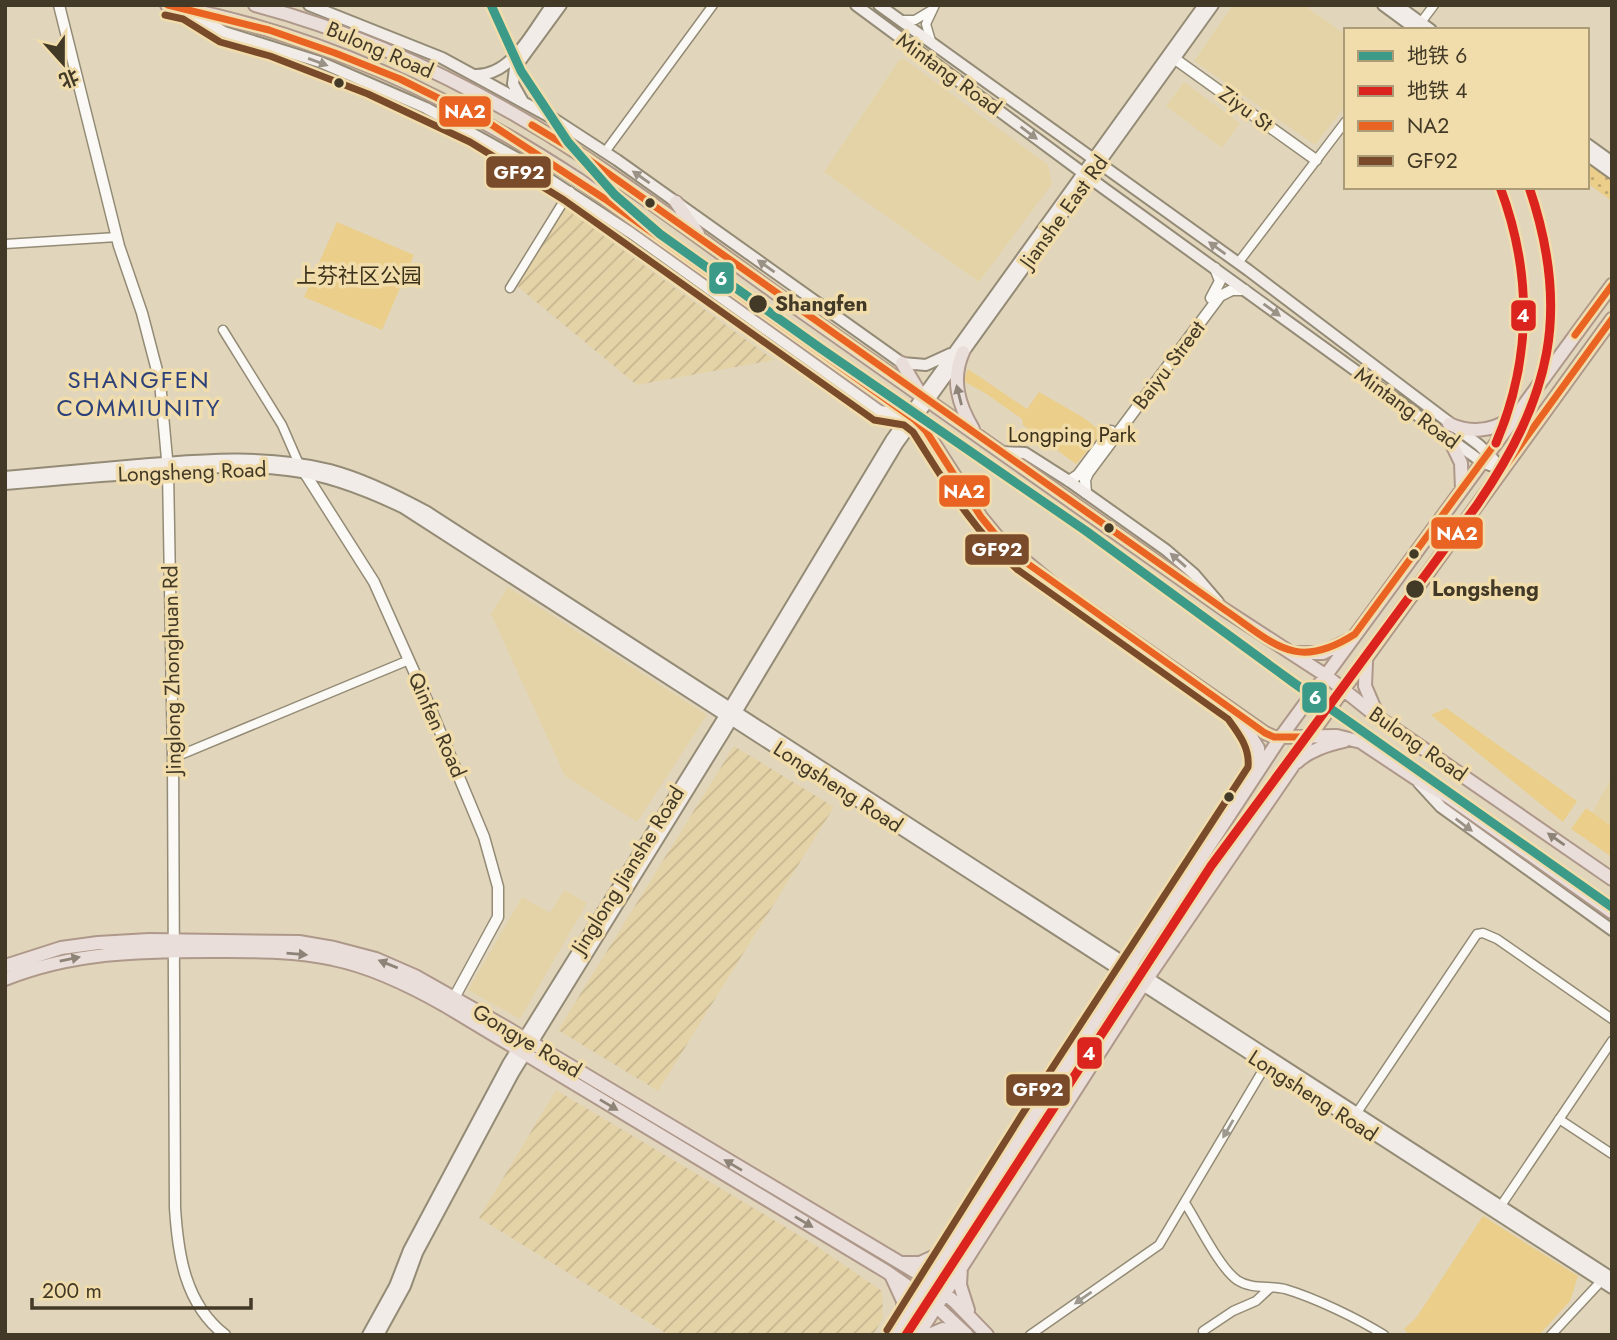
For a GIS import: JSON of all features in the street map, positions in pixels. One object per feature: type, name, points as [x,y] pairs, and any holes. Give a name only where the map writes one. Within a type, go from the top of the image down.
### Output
[{"type":"main road","name":"Bulong Road","points":[[167,5],[277,32],[326,48],[433,94],[481,119],[579,180],[911,417],[926,431],[981,517],[999,539],[1055,586],[1265,733],[1280,738],[1329,736],[1353,739],[1367,745],[1415,778],[1449,797],[1612,912]]},
{"type":"main road","name":"Bulong Road","points":[[256,5],[293,15],[359,39],[468,89],[585,157],[1224,610],[1325,675],[1379,718],[1612,879]]},
{"type":"main road","points":[[309,5],[411,44],[476,75],[554,119],[605,152],[902,363],[925,398]]},
{"type":"main road","points":[[523,102],[513,84],[515,61],[552,5]]},
{"type":"main road","points":[[476,75],[499,70],[515,61],[561,5]]},
{"type":"main road","name":"Mintang Road","points":[[856,5],[1449,438],[1485,457]]},
{"type":"main road","name":"Mintang Road","points":[[879,5],[1238,263],[1449,424],[1503,470]]},
{"type":"main road","name":"Jianshe East Rd","points":[[1096,162],[1204,5]]},
{"type":"main road","name":"Jianshe East Rd","points":[[911,417],[1213,5]]},
{"type":"main road","points":[[1383,5],[1417,28]]},
{"type":"main road","points":[[1397,5],[1417,28]]},
{"type":"main road","points":[[187,9],[224,32],[320,62],[426,108],[520,160],[569,191],[880,411],[911,417]]},
{"type":"main road","points":[[1589,145],[1612,162]]},
{"type":"main road","points":[[1589,156],[1612,173]]},
{"type":"main road","points":[[676,202],[702,240]]},
{"type":"main road","points":[[896,1335],[1127,971],[1280,738],[1612,285]]},
{"type":"main road","points":[[918,1335],[1144,982],[1292,767],[1309,737],[1612,319]]},
{"type":"main road","points":[[902,363],[926,365],[958,352],[957,388],[966,418],[977,435]]},
{"type":"main road","points":[[1449,424],[1476,431],[1495,427],[1517,414]]},
{"type":"main road","name":"Jinglong Jianshe Road","points":[[368,1335],[395,1286],[409,1250],[524,1046],[731,712],[891,440],[911,417]]},
{"type":"main road","points":[[1449,438],[1461,463],[1462,489]]},
{"type":"main road","name":"Bulong Road","points":[[1001,452],[1025,453],[1086,493],[1181,562],[1224,610]]},
{"type":"main road","name":"Longsheng Road","points":[[5,484],[231,459],[351,477],[412,504],[1144,982],[1356,1114],[1498,1210]]},
{"type":"main road","name":"Longsheng Road","points":[[5,477],[168,467]]},
{"type":"main road","points":[[1290,652],[1303,655],[1323,653],[1334,649],[1355,634]]},
{"type":"main road","points":[[1368,656],[1365,686],[1379,718]]},
{"type":"main road","points":[[1236,712],[1258,748],[1258,771]]},
{"type":"main road","points":[[1292,767],[1305,755],[1324,746],[1353,739]]},
{"type":"main road","points":[[1415,778],[1441,807],[1612,930]]},
{"type":"main road","name":"Gongye Road","points":[[5,966],[43,953],[80,945],[174,945],[276,940],[334,948],[394,966],[454,998],[524,1046],[887,1272],[921,1294],[966,1335]]},
{"type":"main road","name":"Gongye Road","points":[[5,979],[42,966],[82,957],[174,945],[293,953],[348,962],[415,989],[524,1046],[898,1261],[944,1292],[987,1335]]},
{"type":"main road","name":"Longsheng Road","points":[[1144,982],[1264,1068],[1607,1278],[1612,1288]]},
{"type":"main road","name":"Jinglong Jianshe Road","points":[[378,1335],[405,1286],[417,1253],[524,1046]]},
{"type":"main road","points":[[898,1261],[920,1263],[950,1248]]},
{"type":"main road","points":[[963,1263],[960,1271],[961,1289],[966,1308],[973,1320]]},
{"type":"main road","points":[[887,1272],[901,1294],[904,1322]]},
{"type":"main road","points":[[929,1335],[943,1329],[966,1335]]},
{"type":"street","name":"Jinglong Zhonghuan Rd","points":[[59,5],[117,237],[142,313],[160,382],[168,467],[173,758],[175,1208],[183,1267],[192,1293],[204,1314],[225,1335]]},
{"type":"street","points":[[605,152],[713,5]]},
{"type":"street","points":[[1417,28],[1434,5]]},
{"type":"street","points":[[897,18],[911,21],[932,8]]},
{"type":"street","points":[[932,8],[926,31],[934,45]]},
{"type":"street","name":"Ziyu St","points":[[1175,59],[1316,160]]},
{"type":"street","points":[[1238,263],[1344,124]]},
{"type":"street","points":[[510,288],[569,191]]},
{"type":"street","points":[[5,244],[117,237]]},
{"type":"street","name":"Baiyu Street","points":[[1069,481],[1081,471],[1216,292],[1220,281],[1214,268]]},
{"type":"street","name":"Baiyu Street","points":[[1086,493],[1085,480],[1088,473],[1220,296],[1239,288],[1245,290]]},
{"type":"street","points":[[223,330],[282,425],[301,468]]},
{"type":"street","name":"Qinfen Road","points":[[301,468],[374,582],[473,806],[495,871],[498,917],[454,998]]},
{"type":"street","points":[[173,758],[409,660]]},
{"type":"street","points":[[1356,1114],[1478,934],[1483,933],[1497,939],[1612,1019]]},
{"type":"street","points":[[1498,1210],[1612,1041]]},
{"type":"street","points":[[1030,1335],[1157,1247],[1264,1068]]},
{"type":"street","points":[[1559,1119],[1612,1154]]},
{"type":"street","points":[[1185,1203],[1233,1276],[1249,1285],[1288,1290],[1354,1318],[1384,1335]]},
{"type":"street","points":[[1551,1335],[1607,1278]]},
{"type":"street","points":[[1204,1335],[1203,1331],[1233,1311],[1255,1301],[1270,1288]]},
{"type":"shaded area","points":[[1233,5],[1304,5],[1344,34],[1344,108],[1315,145],[1194,61]]},
{"type":"shaded area","points":[[904,59],[1048,165],[1052,184],[979,282],[824,172],[899,60]]},
{"type":"shaded area","points":[[1184,82],[1240,123],[1222,148],[1166,106]]},
{"type":"shaded area","points":[[561,205],[774,360],[637,385],[518,287]]},
{"type":"shaded area","points":[[508,587],[707,715],[637,822],[565,776],[491,614]]},
{"type":"shaded area","points":[[734,746],[834,807],[658,1091],[558,1030]]},
{"type":"shaded area","points":[[1612,777],[1612,827],[1593,814],[1593,811]]},
{"type":"shaded area","points":[[564,890],[587,903],[520,1019],[468,990],[522,897],[550,913]]},
{"type":"shaded area","points":[[556,1090],[812,1243],[882,1291],[883,1318],[873,1335],[669,1335],[479,1218]]},
{"type":"green space","points":[[1589,161],[1612,178],[1612,201],[1589,184]]},
{"type":"green space","name":"上芬社区公园","points":[[337,222],[414,255],[382,330],[304,297]]},
{"type":"green space","name":"Longping Park","points":[[968,369],[1027,409],[1039,392],[1084,418],[1103,433],[1076,464],[1023,425],[1022,419],[965,382]]},
{"type":"green space","points":[[1446,708],[1577,801],[1563,822],[1431,715]]},
{"type":"green space","points":[[1586,808],[1612,827],[1612,857],[1571,829]]},
{"type":"green space","points":[[1483,1216],[1578,1276],[1570,1301],[1539,1335],[1409,1335],[1404,1329],[1416,1318]]},
{"type":"metro line","name":"6","points":[[491,5],[521,71],[568,142],[615,195],[660,234],[1086,531],[1294,683],[1612,907]]},
{"type":"metro line","name":"4","points":[[1496,443],[1516,380],[1522,347],[1523,315],[1518,251],[1501,189]]},
{"type":"metro line","name":"4","points":[[906,1335],[1211,866],[1477,505],[1502,466],[1537,391],[1551,315],[1549,275],[1542,232],[1530,189]]},
{"type":"transit line","name":"NA2","points":[[168,5],[269,30],[400,79],[492,125],[605,199],[915,420],[926,431],[981,517],[999,539],[1024,561],[1274,737],[1309,737],[1612,319]]},
{"type":"transit line","name":"GF92","points":[[165,15],[183,19],[220,42],[270,56],[368,94],[470,142],[564,200],[874,420],[904,425],[913,432],[973,522],[1018,570],[1228,719],[1243,742],[1248,767],[1021,1116],[887,1330]]},
{"type":"transit line","name":"NA2","points":[[532,125],[585,157],[1258,633],[1287,649],[1317,651],[1355,634],[1500,437]]},
{"type":"transit line","name":"NA2","points":[[1575,335],[1612,285]]},
{"type":"place","name":"Shangfen","points":[[758,304]]},
{"type":"place","name":"Longsheng","points":[[1415,589]]},
{"type":"district","name":"SHANGFEN COMMIUNITY","points":[[139,393]]}]
